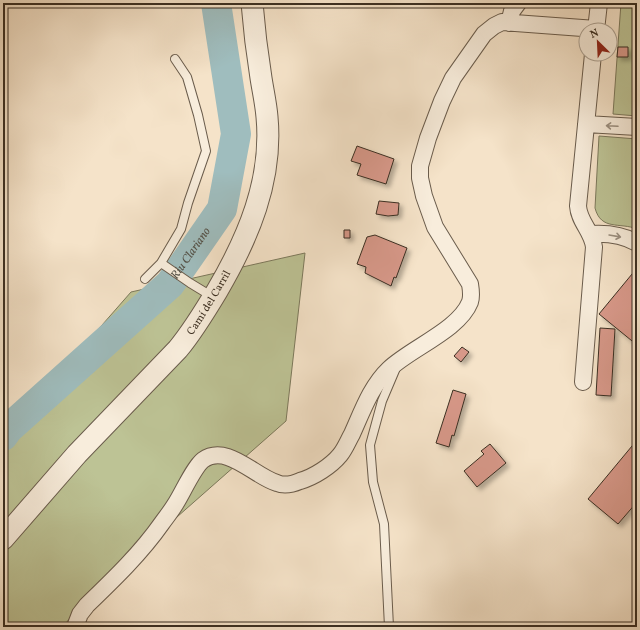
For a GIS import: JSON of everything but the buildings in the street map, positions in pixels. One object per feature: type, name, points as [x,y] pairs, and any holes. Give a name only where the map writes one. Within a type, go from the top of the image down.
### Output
[{"type":"street","name":"Camí del Carril","points":[[3,539],[77,454],[178,349],[192,331],[230,268],[251,223],[260,197],[267,150],[267,117],[256,44],[252,3]]},
{"type":"street","points":[[509,23],[512,11],[518,3]]},
{"type":"street","points":[[597,22],[598,3]]},
{"type":"street","points":[[75,627],[80,614],[87,605],[143,548],[175,504],[202,460],[216,454],[223,455],[241,463],[276,483],[290,484],[307,478],[332,463],[341,454],[382,376],[400,360],[444,331],[460,316],[470,302],[470,284],[435,227],[428,209],[420,178],[420,166],[428,138],[442,101],[460,67],[484,34],[494,26],[502,22],[578,28]]},
{"type":"street","points":[[583,382],[594,247],[591,234],[580,219],[578,206],[592,62]]},
{"type":"street","points":[[586,124],[637,127]]},
{"type":"street","points":[[591,234],[606,234],[624,237],[637,244]]},
{"type":"lane","points":[[145,279],[164,265],[181,229],[188,203],[206,151],[198,115],[187,77],[175,60]]},
{"type":"lane","points":[[164,265],[213,297]]},
{"type":"lane","points":[[389,627],[384,524],[373,482],[370,446],[382,401],[400,360]]},
{"type":"green space","points":[[621,3],[637,3],[637,116],[613,114],[617,62],[618,62]]},
{"type":"green space","points":[[599,136],[637,139],[637,229],[606,223],[598,215],[595,208]]},
{"type":"green space","points":[[305,253],[286,421],[85,598],[63,627],[3,627],[3,438],[131,292]]},
{"type":"waterway","name":"Riu Clariano","points":[[3,436],[8,429],[170,284],[222,209],[236,134],[216,3]]}]
